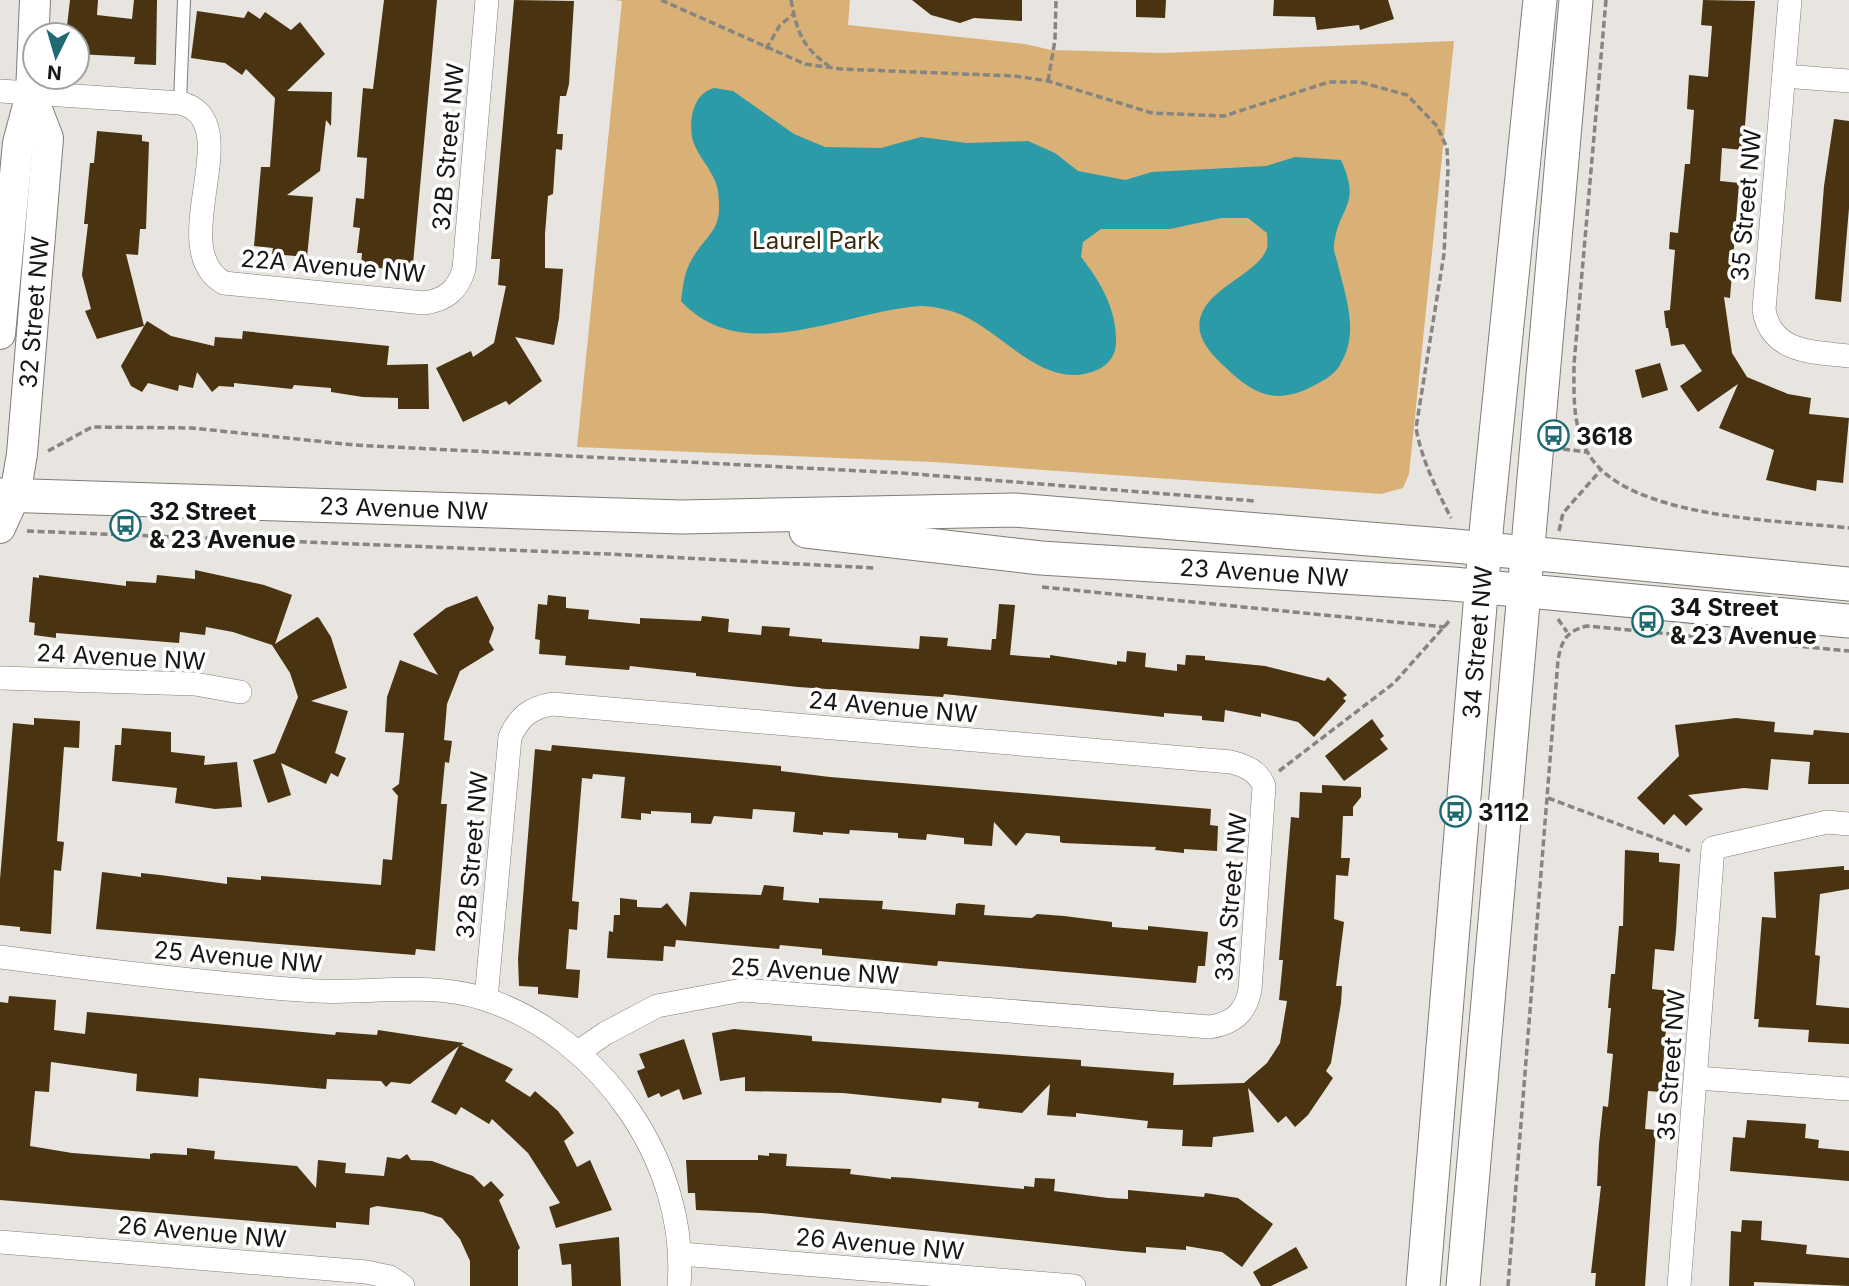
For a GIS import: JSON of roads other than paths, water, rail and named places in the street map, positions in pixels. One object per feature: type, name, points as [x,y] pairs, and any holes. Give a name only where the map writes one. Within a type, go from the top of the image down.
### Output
[{"type":"main road","name":"34 Street NW","points":[[1423,1286],[1486,550],[1540,0]]},
{"type":"main road","name":"34 Street NW","points":[[1463,1286],[1576,0]]},
{"type":"main road","name":"23 Avenue NW","points":[[8,495],[681,517],[1014,510],[1849,584]]},
{"type":"main road","name":"23 Avenue NW","points":[[681,517],[1041,558],[1483,587],[1849,621]]},
{"type":"street","name":"32 Street NW","points":[[0,334],[18,142],[31,94],[36,0]]},
{"type":"street","name":"32B Street NW","points":[[450,294],[460,281],[464,269],[487,0]]},
{"type":"street","name":"35 Street NW","points":[[1790,0],[1764,296],[1765,319],[1774,336],[1794,348],[1849,356]]},
{"type":"street","points":[[1784,76],[1849,82]]},
{"type":"street","points":[[0,92],[190,108]]},
{"type":"street","name":"32 Street NW","points":[[14,530],[8,495],[22,454],[48,138],[31,94]]},
{"type":"street","name":"22A Avenue NW","points":[[190,108],[209,132],[200,247],[201,258],[212,276],[236,286],[424,303],[438,301],[450,294]]},
{"type":"street","name":"24 Avenue NW","points":[[0,678],[195,684],[240,692]]},
{"type":"street","name":"24 Avenue NW","points":[[521,718],[539,707],[565,706],[1231,762],[1250,769],[1260,777]]},
{"type":"street","name":"32B Street NW","points":[[486,999],[509,737],[521,718]]},
{"type":"street","name":"33A Street NW","points":[[1237,1018],[1247,1003],[1250,990],[1265,803],[1260,777]]},
{"type":"street","name":"35 Street NW","points":[[1679,1286],[1713,854],[1827,822],[1849,824]]},
{"type":"street","name":"25 Avenue NW","points":[[0,957],[110,972],[315,991],[404,987],[486,999],[531,1021],[578,1052],[606,1033],[657,1006],[742,990],[1210,1027],[1237,1018]]},
{"type":"street","points":[[578,1052],[622,1102],[650,1148],[670,1197],[681,1254],[679,1286]]},
{"type":"street","points":[[1697,1078],[1849,1089]]},
{"type":"street","name":"26 Avenue NW","points":[[0,1242],[366,1272],[400,1283]]},
{"type":"street","name":"26 Avenue NW","points":[[681,1254],[1074,1286]]},
{"type":"lane","points":[[184,0],[190,108]]},
{"type":"water","points":[[714,88],[733,91],[794,134],[825,147],[881,148],[921,137],[967,143],[1028,141],[1055,153],[1078,171],[1125,180],[1152,172],[1266,166],[1295,157],[1341,160],[1347,175],[1349,197],[1334,247],[1349,315],[1346,351],[1333,374],[1299,392],[1275,396],[1245,384],[1209,350],[1200,332],[1200,318],[1206,306],[1216,295],[1252,268],[1267,248],[1267,233],[1248,218],[1221,218],[1170,229],[1101,229],[1083,242],[1081,257],[1110,306],[1116,344],[1107,364],[1080,375],[1062,374],[1044,368],[962,315],[931,307],[892,310],[765,334],[734,331],[706,321],[681,301],[689,264],[714,229],[719,215],[716,184],[697,151],[691,130],[692,114],[697,101]]},
{"type":"place","name":"3618","points":[[1553,436]]},
{"type":"place","name":"32 Street & 23 Avenue","points":[[126,525]]},
{"type":"place","name":"34 Street & 23 Avenue","points":[[1647,621]]},
{"type":"place","name":"3112","points":[[1455,812]]},
{"type":"park label","name":"Laurel Park","points":[[816,240]]}]
